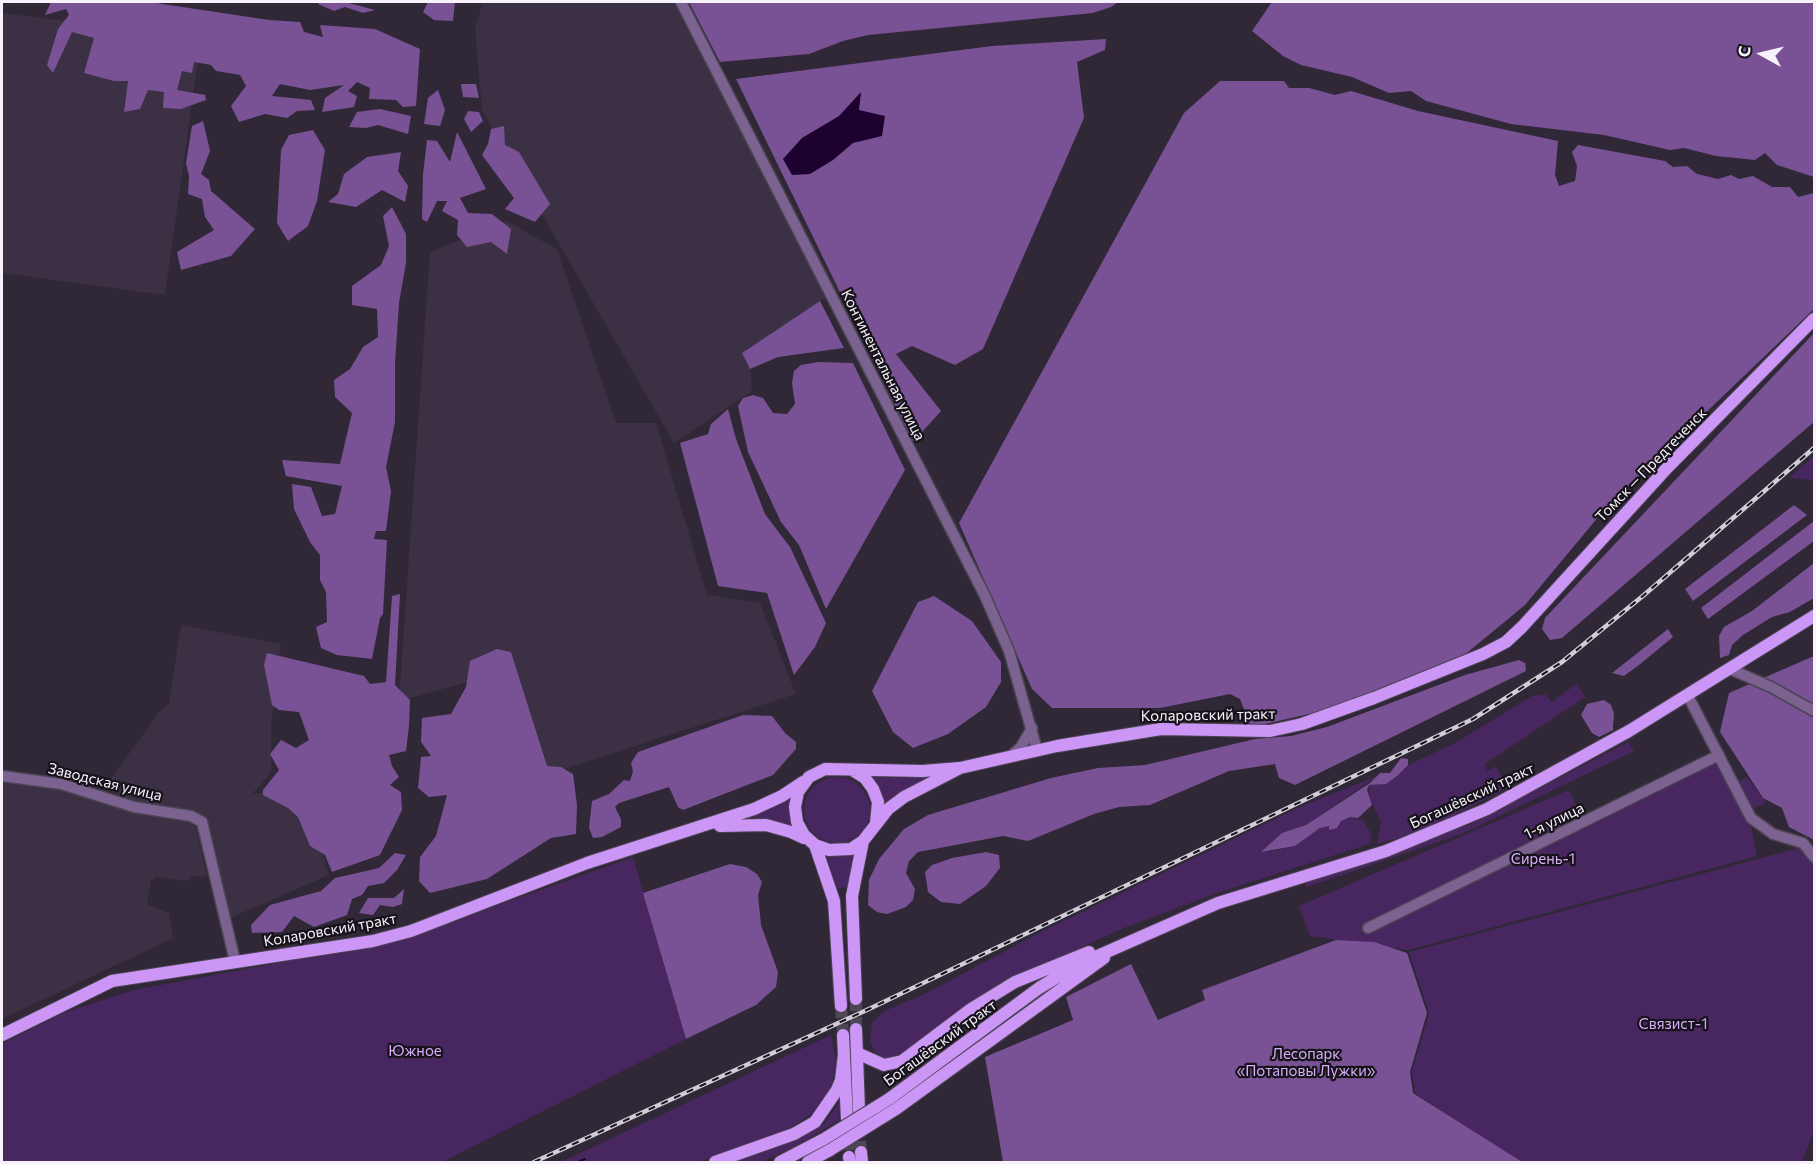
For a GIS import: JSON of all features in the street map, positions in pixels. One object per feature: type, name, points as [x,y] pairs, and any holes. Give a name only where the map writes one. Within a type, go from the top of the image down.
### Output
[{"type":"main road","name":"Томск — Предтеченск","points":[[1513,636],[1667,468],[1815,319]]},
{"type":"main road","name":"Богашёвский тракт","points":[[808,1162],[827,1145],[893,1104],[1117,948],[1218,903],[1386,850],[1458,822],[1585,757],[1688,696],[1815,616]]},
{"type":"main road","name":"Коларовский тракт","points":[[960,768],[1057,746],[1161,729],[1258,731],[1287,728],[1374,698],[1471,660],[1513,636]]},
{"type":"main road","points":[[846,768],[865,778],[873,789],[878,802],[876,824]]},
{"type":"main road","points":[[841,1006],[834,901],[812,843],[797,822],[795,807],[798,792],[807,780],[825,769],[896,771],[960,768]]},
{"type":"main road","points":[[856,999],[852,896],[863,842],[876,824],[904,797],[960,768]]},
{"type":"main road","name":"Коларовский тракт","points":[[2,1035],[112,981],[373,941],[411,932],[587,863],[695,830],[770,803],[807,780]]},
{"type":"main road","name":"Коларовский тракт","points":[[695,830],[729,824],[766,825],[791,831],[812,843]]},
{"type":"main road","points":[[812,843],[829,850],[844,850],[863,842]]},
{"type":"main road","points":[[857,1053],[876,1063],[893,1065],[1015,982],[1085,953],[1117,948]]},
{"type":"main road","points":[[856,1029],[859,1110]]},
{"type":"main road","points":[[843,1035],[847,1120]]},
{"type":"main road","points":[[715,1162],[794,1134],[815,1122],[837,1090],[841,1080],[844,1053]]},
{"type":"main road","name":"Богашёвский тракт","points":[[780,1162],[827,1145]]},
{"type":"street","name":"Континентальная улица","points":[[681,2],[985,596],[1010,651],[1037,750]]},
{"type":"street","points":[[1730,669],[1771,687],[1815,711]]},
{"type":"street","points":[[1688,696],[1751,818],[1773,834],[1803,843],[1815,857]]},
{"type":"street","points":[[1011,756],[1021,747],[1032,728],[1038,736],[1057,746]]},
{"type":"street","name":"1-я улица","points":[[1368,928],[1719,755]]},
{"type":"street","name":"Заводская улица","points":[[2,776],[61,784],[134,807],[191,816],[202,822],[235,961]]},
{"type":"shaded area","points":[[483,2],[676,2],[826,297],[742,353],[750,369],[752,391],[674,443],[482,110],[475,29]]},
{"type":"shaded area","points":[[2,13],[201,38],[165,295],[2,273]]},
{"type":"shaded area","points":[[861,92],[859,110],[885,116],[882,136],[853,143],[833,160],[810,174],[792,175],[783,159],[802,138],[839,116]]},
{"type":"shaded area","points":[[506,221],[557,249],[616,423],[656,423],[707,595],[760,603],[796,694],[546,775],[515,669],[399,701],[430,252]]},
{"type":"shaded area","points":[[181,625],[281,644],[271,725],[271,773],[252,794],[296,789],[315,831],[329,875],[230,918],[203,817],[134,802],[104,788],[160,711],[169,703]]},
{"type":"shaded area","points":[[2,780],[60,788],[110,802],[120,809],[188,819],[196,828],[207,877],[192,876],[187,881],[156,877],[151,881],[147,904],[169,913],[173,938],[2,1019]]},
{"type":"green space","points":[[51,2],[149,2],[269,20],[300,22],[304,32],[323,37],[320,25],[375,29],[420,49],[416,106],[403,107],[396,100],[369,99],[370,88],[357,82],[348,91],[357,96],[354,107],[322,112],[325,98],[344,85],[310,90],[280,84],[272,96],[311,100],[315,110],[297,111],[287,118],[265,114],[239,122],[231,106],[246,86],[240,75],[216,71],[211,65],[194,62],[192,73],[182,71],[177,90],[205,95],[206,100],[181,109],[163,108],[164,92],[148,90],[140,109],[124,112],[128,81],[114,81],[84,73],[94,38],[72,32],[53,73],[47,65],[58,29],[69,15],[66,9],[45,15]]},
{"type":"green space","points":[[319,2],[345,2],[375,10],[363,13],[345,7],[334,11],[318,4]]},
{"type":"green space","points":[[428,2],[455,2],[453,21],[434,20],[423,12]]},
{"type":"green space","points":[[689,2],[1118,2],[1093,13],[868,35],[843,41],[809,54],[720,62]]},
{"type":"green space","points":[[1272,2],[1814,2],[1814,177],[1777,165],[1765,153],[1755,160],[1716,156],[1684,148],[1670,150],[1604,135],[1511,124],[1426,101],[1411,91],[1389,93],[1352,77],[1301,65],[1283,56],[1252,31]]},
{"type":"green space","points":[[1106,39],[1105,50],[1077,62],[1084,118],[983,349],[955,365],[912,346],[896,354],[941,411],[913,442],[736,79],[992,46]]},
{"type":"green space","points":[[1220,81],[1284,81],[1289,88],[1309,88],[1335,95],[1351,91],[1418,111],[1558,141],[1555,175],[1559,186],[1575,181],[1577,166],[1572,152],[1578,145],[1665,161],[1673,167],[1687,166],[1697,174],[1718,179],[1731,175],[1739,179],[1753,176],[1772,187],[1790,187],[1798,197],[1814,193],[1814,309],[1604,510],[1525,605],[1462,657],[1432,672],[1318,712],[1265,724],[1250,724],[1240,699],[1230,694],[1160,708],[1052,708],[1032,689],[959,523],[1184,113]]},
{"type":"green space","points":[[461,84],[476,84],[479,98],[463,97]]},
{"type":"green space","points":[[438,90],[445,110],[440,126],[424,124],[428,98]]},
{"type":"green space","points":[[380,109],[411,116],[408,134],[378,125],[366,128],[349,127],[357,112]]},
{"type":"green space","points":[[468,111],[479,112],[483,121],[471,132],[464,119]]},
{"type":"green space","points":[[203,121],[210,151],[201,174],[209,180],[211,191],[255,229],[231,256],[181,270],[177,252],[214,230],[205,217],[202,199],[188,194],[189,176],[186,163],[192,126]]},
{"type":"green space","points":[[504,126],[505,145],[519,152],[550,204],[535,222],[505,209],[514,198],[482,155],[488,144],[491,129]]},
{"type":"green space","points":[[313,130],[325,150],[317,201],[308,226],[288,241],[277,223],[281,150],[289,135]]},
{"type":"green space","points":[[457,132],[486,189],[460,198],[468,213],[492,214],[511,229],[507,254],[491,242],[467,247],[457,235],[458,220],[442,211],[447,201],[437,201],[427,222],[422,219],[423,174],[427,140],[437,141],[450,162]]},
{"type":"green space","points":[[401,152],[398,171],[408,186],[405,202],[382,190],[356,207],[328,202],[338,194],[344,174],[367,157]]},
{"type":"green space","points":[[392,207],[406,234],[406,263],[399,303],[395,364],[395,422],[386,467],[391,491],[386,531],[376,531],[374,539],[387,540],[383,614],[380,618],[372,659],[337,655],[321,648],[316,627],[327,622],[326,592],[320,580],[320,555],[310,542],[294,509],[292,484],[311,487],[322,516],[335,514],[342,486],[286,476],[282,460],[340,464],[352,413],[335,397],[334,380],[350,369],[363,347],[378,337],[377,309],[352,305],[352,286],[381,265],[389,246],[383,216]]},
{"type":"green space","points":[[820,301],[844,348],[778,357],[750,369],[742,353]]},
{"type":"green space","points":[[1814,333],[1814,422],[1562,638],[1550,640],[1542,629],[1545,618]]},
{"type":"green space","points":[[818,362],[853,363],[905,470],[826,609],[799,545],[781,522],[748,452],[738,406],[743,398],[753,395],[763,398],[773,413],[787,414],[795,404],[792,383],[794,371],[801,365]]},
{"type":"green space","points":[[728,409],[736,439],[765,514],[790,547],[826,623],[815,647],[794,675],[767,593],[718,586],[680,443],[708,434],[711,424]]},
{"type":"green space","points":[[1814,456],[1814,480],[1789,478]]},
{"type":"green space","points":[[1794,505],[1807,515],[1693,601],[1685,589]]},
{"type":"green space","points":[[1814,521],[1814,541],[1708,619],[1701,608]]},
{"type":"green space","points":[[1814,563],[1814,598],[1790,612],[1772,617],[1743,635],[1732,645],[1729,655],[1720,658],[1719,636],[1724,627],[1752,611]]},
{"type":"green space","points":[[400,594],[395,685],[410,700],[409,726],[406,751],[389,755],[392,766],[399,777],[390,785],[401,792],[402,810],[380,855],[332,872],[325,855],[310,846],[298,817],[288,808],[263,795],[263,790],[279,770],[270,754],[281,740],[296,748],[309,740],[299,712],[279,710],[272,705],[264,665],[267,653],[364,676],[370,684],[386,682],[392,596]]},
{"type":"green space","points":[[934,596],[972,621],[1001,662],[1001,682],[986,707],[948,734],[913,748],[893,732],[872,691],[918,602]]},
{"type":"green space","points":[[1668,629],[1673,637],[1639,665],[1624,676],[1612,673]]},
{"type":"green space","points":[[497,649],[511,652],[547,766],[561,767],[573,774],[577,805],[576,834],[551,838],[487,879],[430,893],[419,881],[420,857],[436,836],[447,795],[429,797],[418,788],[421,757],[431,756],[421,742],[422,718],[451,714],[466,687],[470,661]]},
{"type":"green space","points":[[1814,656],[1814,840],[1789,827],[1782,808],[1763,798],[1720,732],[1729,693]]},
{"type":"green space","points":[[1519,660],[1525,663],[1526,671],[1295,785],[1279,778],[1275,764],[1229,771],[1150,805],[1119,807],[1094,814],[1028,841],[1003,836],[918,852],[909,861],[906,873],[915,889],[913,900],[906,907],[887,914],[877,912],[868,905],[869,880],[879,859],[904,829],[928,815],[1051,778],[1098,768],[1145,765],[1255,739],[1291,736],[1327,727],[1465,675]]},
{"type":"green space","points":[[1576,684],[1585,697],[1485,764],[1487,771],[1496,767],[1503,778],[1505,789],[1450,817],[1402,837],[1377,844],[1381,821],[1369,798],[1369,785],[1376,785],[1397,776],[1408,765],[1455,743],[1532,696],[1545,694],[1552,702]]},
{"type":"green space","points":[[1604,700],[1611,705],[1614,714],[1613,730],[1599,737],[1592,733],[1581,715],[1587,704]]},
{"type":"green space","points":[[743,715],[772,716],[785,733],[796,742],[796,749],[773,775],[683,810],[678,807],[669,787],[619,803],[615,807],[621,819],[621,827],[602,837],[593,838],[589,828],[592,801],[609,794],[624,780],[630,781],[633,771],[631,763],[638,752]]},
{"type":"green space","points":[[1628,742],[1634,751],[1464,833],[1307,887],[1305,885],[1471,824]]},
{"type":"green space","points":[[1401,758],[1408,759],[1408,765],[1397,776],[1386,784],[1369,785],[1367,790],[1372,805],[1358,818],[1350,817],[1341,821],[1337,828],[1329,830],[1329,826],[1320,828],[1295,846],[1261,852],[1282,833],[1306,825],[1370,783],[1380,773],[1390,773]]},
{"type":"green space","name":"Сирень-1","points":[[1719,759],[1751,826],[1757,856],[1408,950],[1310,936],[1299,906],[1569,790],[1585,825]]},
{"type":"green space","points":[[946,772],[885,809],[882,793],[873,777],[907,778]]},
{"type":"green space","points":[[1377,776],[1306,825],[1282,833],[1271,845],[1269,852],[1295,846],[1320,828],[1350,817],[1363,821],[1372,835],[1369,844],[1217,893],[1121,929],[994,988],[896,1058],[886,1059],[874,1051],[870,1041],[872,1023],[884,1011],[925,994],[1041,932],[1300,807]]},
{"type":"green space","points":[[830,777],[844,777],[856,782],[865,791],[870,810],[868,823],[861,834],[844,843],[830,843],[818,838],[809,829],[804,817],[804,803],[809,791],[818,782]]},
{"type":"green space","points":[[1747,777],[1766,803],[1754,808],[1738,782]]},
{"type":"green space","points":[[790,798],[791,825],[755,818],[755,816]]},
{"type":"green space","name":"Связист-1","points":[[1814,844],[1814,1130],[1802,1162],[1519,1162],[1415,1093],[1412,1072],[1429,1013],[1409,952]]},
{"type":"green space","points":[[986,852],[999,855],[1000,868],[986,886],[960,904],[941,902],[928,892],[925,872],[932,865],[952,858]]},
{"type":"green space","points":[[395,853],[406,855],[397,870],[384,883],[368,886],[362,895],[352,899],[347,915],[314,927],[294,916],[282,932],[252,933],[251,925],[270,905],[321,891],[335,878],[379,868]]},
{"type":"green space","points":[[855,854],[849,887],[837,888],[827,857]]},
{"type":"green space","name":"Южное","points":[[633,857],[686,1039],[442,1162],[2,1162],[2,1044],[60,1014],[134,990],[401,940]]},
{"type":"green space","points":[[730,864],[746,867],[757,874],[762,882],[758,895],[761,925],[778,972],[776,987],[756,1005],[686,1039],[643,893]]},
{"type":"green space","points":[[404,889],[402,904],[393,907],[380,905],[373,915],[359,913],[368,898],[394,898]]},
{"type":"green space","name":"Лесопарк «Потаповы Лужки»","points":[[1336,940],[1374,942],[1407,953],[1427,1013],[1410,1072],[1413,1093],[1522,1162],[1003,1162],[985,1057],[1073,1020],[1066,997],[1131,964],[1158,1020],[1205,1000],[1202,990]]},
{"type":"green space","points":[[831,1035],[836,1062],[831,1088],[818,1109],[791,1128],[699,1162],[561,1162]]},
{"type":"green space","points":[[839,1102],[839,1120],[800,1144],[761,1162],[735,1162],[825,1123]]},
{"type":"waterway","points":[[578,1162],[585,1159]]},
{"type":"tunnel","points":[[856,999],[856,1029]]},
{"type":"tunnel","points":[[841,1006],[843,1035]]},
{"type":"tunnel","points":[[847,1120],[849,1157]]},
{"type":"tunnel","points":[[859,1123],[861,1152]]},
{"type":"railway","points":[[534,1162],[869,1009],[1473,719],[1562,662],[1644,595],[1814,448]]}]
